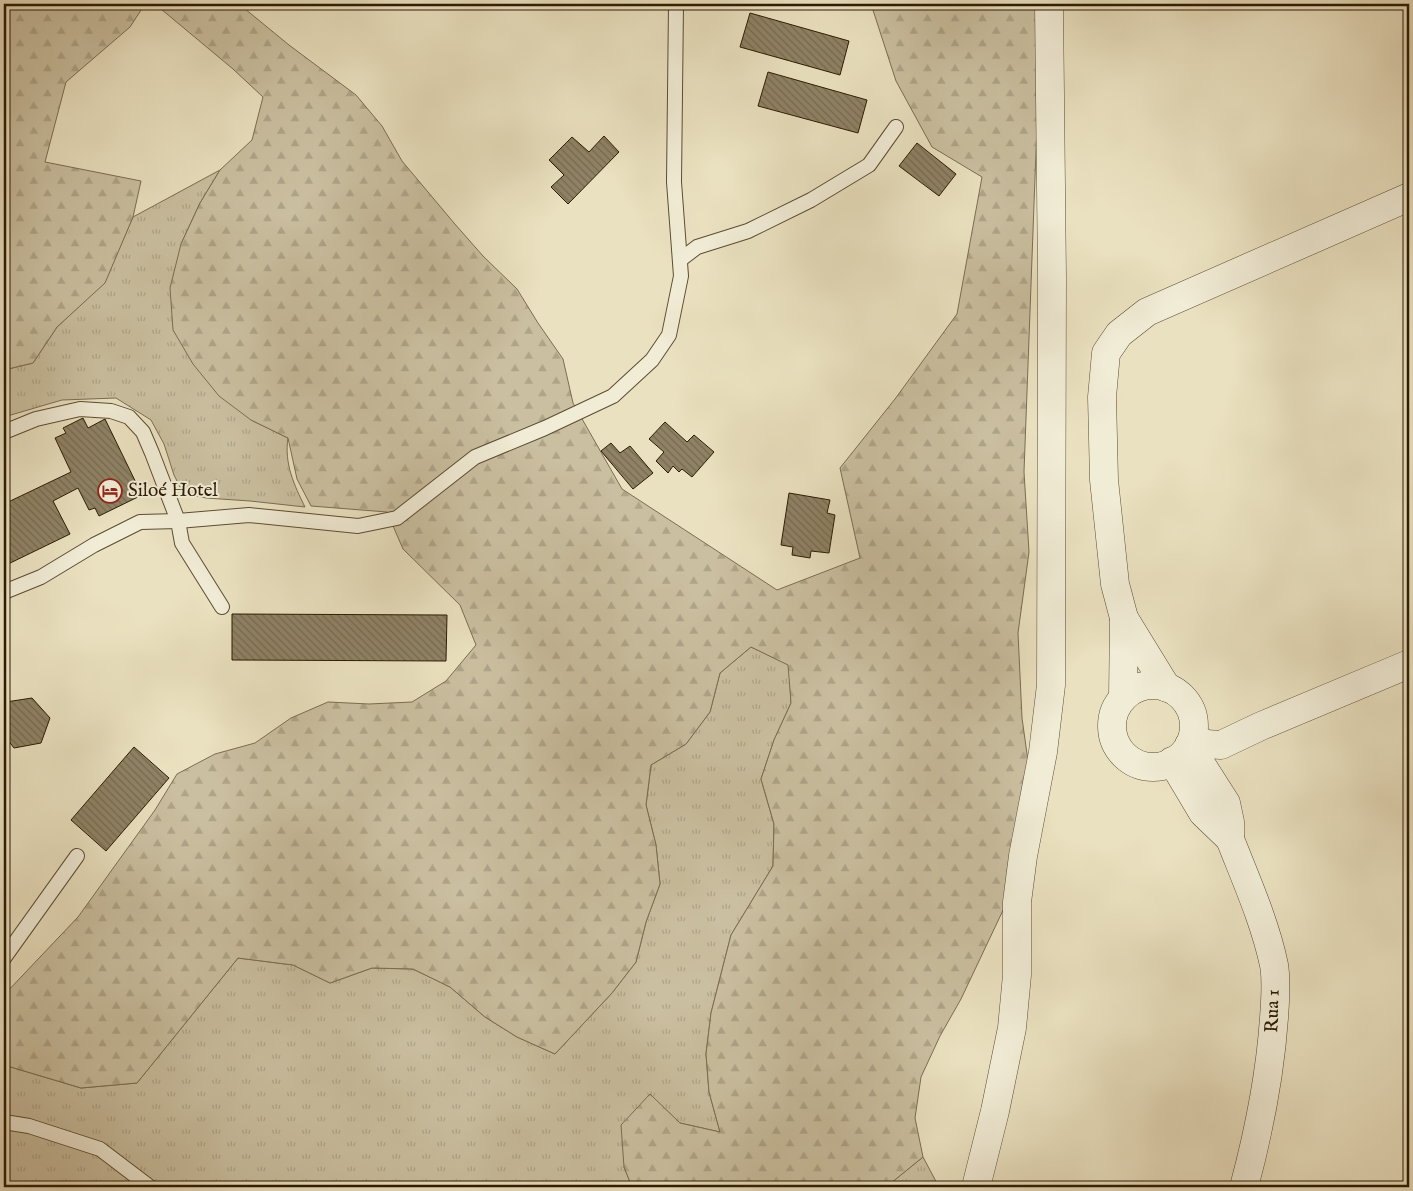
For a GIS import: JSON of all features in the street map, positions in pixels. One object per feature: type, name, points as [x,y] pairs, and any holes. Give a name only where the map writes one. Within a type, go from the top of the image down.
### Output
[{"type":"street","points":[[976,1187],[995,1111],[1012,1028],[1017,975],[1017,902],[1023,856],[1043,752],[1051,685],[1052,278],[1049,4]]},
{"type":"street","points":[[1123,698],[1124,618],[1115,584],[1105,489],[1102,397],[1106,353],[1120,334],[1147,312],[1409,197]]},
{"type":"street","points":[[1124,618],[1167,688]]},
{"type":"street","points":[[1185,748],[1206,744],[1220,745],[1409,664]]},
{"type":"street","points":[[1148,686],[1167,688],[1174,691],[1184,700],[1191,711],[1194,724],[1185,748],[1166,765],[1152,767],[1139,764],[1128,758],[1118,748],[1113,736],[1112,722],[1116,709],[1123,698],[1134,690],[1148,686]]},
{"type":"street","name":"Rua 1","points":[[1185,748],[1203,813],[1230,839],[1265,930],[1274,967],[1275,1005],[1272,1050],[1265,1099],[1244,1187]]},
{"type":"lane","points":[[4,592],[41,577],[94,544],[140,522],[249,515],[358,526],[397,518],[475,457],[545,428],[614,396],[652,360],[669,335],[681,276],[674,182],[676,4]]},
{"type":"lane","points":[[680,260],[697,247],[748,231],[811,200],[869,165],[896,127]]},
{"type":"lane","points":[[4,432],[36,420],[80,409],[111,411],[129,417],[143,432],[156,462],[178,521],[182,543],[222,607]]},
{"type":"lane","points":[[4,958],[77,856]]},
{"type":"lane","points":[[4,1122],[29,1126],[100,1149],[150,1187]]},
{"type":"green space","points":[[4,4],[145,4],[130,27],[66,82],[45,162],[141,181],[133,217],[105,283],[57,327],[33,363],[4,370]]},
{"type":"green space","points":[[155,4],[239,4],[289,45],[356,95],[382,126],[402,161],[483,256],[517,289],[563,359],[573,403],[622,489],[777,590],[860,558],[840,468],[895,399],[957,314],[982,177],[932,147],[896,81],[871,4],[1038,4],[1041,17],[1024,472],[1029,552],[1018,633],[1022,718],[1034,804],[1014,887],[961,999],[940,1036],[921,1077],[915,1118],[923,1157],[891,1183],[890,1187],[632,1187],[624,1167],[621,1125],[650,1094],[680,1123],[720,1132],[709,1092],[706,1054],[711,1013],[731,935],[773,866],[774,824],[761,779],[774,740],[791,703],[788,665],[751,647],[720,673],[710,712],[686,744],[651,765],[646,805],[656,845],[660,884],[646,922],[636,962],[612,993],[555,1054],[517,1037],[485,1017],[450,987],[413,969],[372,968],[330,983],[293,965],[238,958],[137,1083],[81,1088],[4,1065],[4,995],[78,917],[155,810],[177,774],[215,754],[255,743],[291,718],[328,702],[369,704],[412,702],[446,681],[476,645],[460,605],[403,549],[387,512],[311,506],[297,479],[288,438],[251,420],[219,396],[193,364],[173,330],[170,288],[181,244],[200,203],[220,170],[252,140],[263,97],[233,69]]},
{"type":"green space","points":[[220,170],[200,203],[181,244],[251,420],[288,438],[287,456],[289,465],[305,507],[206,498],[183,493],[174,475],[164,444],[151,420],[116,398],[62,400],[4,417],[4,370],[33,363],[57,327],[104,283],[133,217]]},
{"type":"green space","points":[[751,647],[789,665],[791,703],[774,740],[761,779],[774,824],[773,866],[731,935],[711,1013],[706,1054],[709,1092],[720,1132],[680,1123],[650,1095],[624,1167],[632,1187],[4,1187],[4,1065],[81,1088],[137,1083],[238,958],[293,965],[330,983],[372,968],[413,969],[450,987],[485,1017],[517,1037],[555,1054],[612,993],[636,962],[646,922],[660,884],[656,845],[646,805],[651,765],[686,744],[710,712],[720,673]]},
{"type":"green space","points":[[923,1157],[939,1187],[890,1187],[891,1183]]},
{"type":"building","points":[[750,13],[849,41],[840,75],[740,47]]},
{"type":"building","points":[[768,72],[867,100],[858,133],[758,106]]},
{"type":"building","points":[[604,136],[619,152],[568,204],[551,187],[564,175],[549,160],[572,137],[589,152]]},
{"type":"building","points":[[917,143],[956,174],[939,196],[899,166]]},
{"type":"building","name":"Siloé Hotel","points":[[83,418],[88,428],[105,419],[142,495],[99,516],[95,508],[89,510],[78,488],[53,501],[70,534],[4,566],[4,504],[71,472],[55,438],[66,433],[63,428]]},
{"type":"building","points":[[665,422],[687,442],[694,435],[714,452],[692,477],[682,469],[679,472],[673,466],[668,473],[656,461],[664,452],[649,439]]},
{"type":"building","points":[[611,443],[620,453],[630,446],[653,473],[633,489],[601,451]]},
{"type":"building","points":[[789,493],[830,500],[827,513],[835,515],[829,553],[811,551],[810,558],[792,555],[793,547],[781,545]]},
{"type":"building","points":[[232,614],[447,615],[446,661],[232,660]]},
{"type":"building","points":[[32,698],[50,718],[41,743],[14,748],[4,735],[4,709],[6,702]]},
{"type":"building","points":[[134,747],[169,778],[106,851],[71,820]]},
{"type":"place","name":"Siloé Hotel","points":[[110,491]]}]
